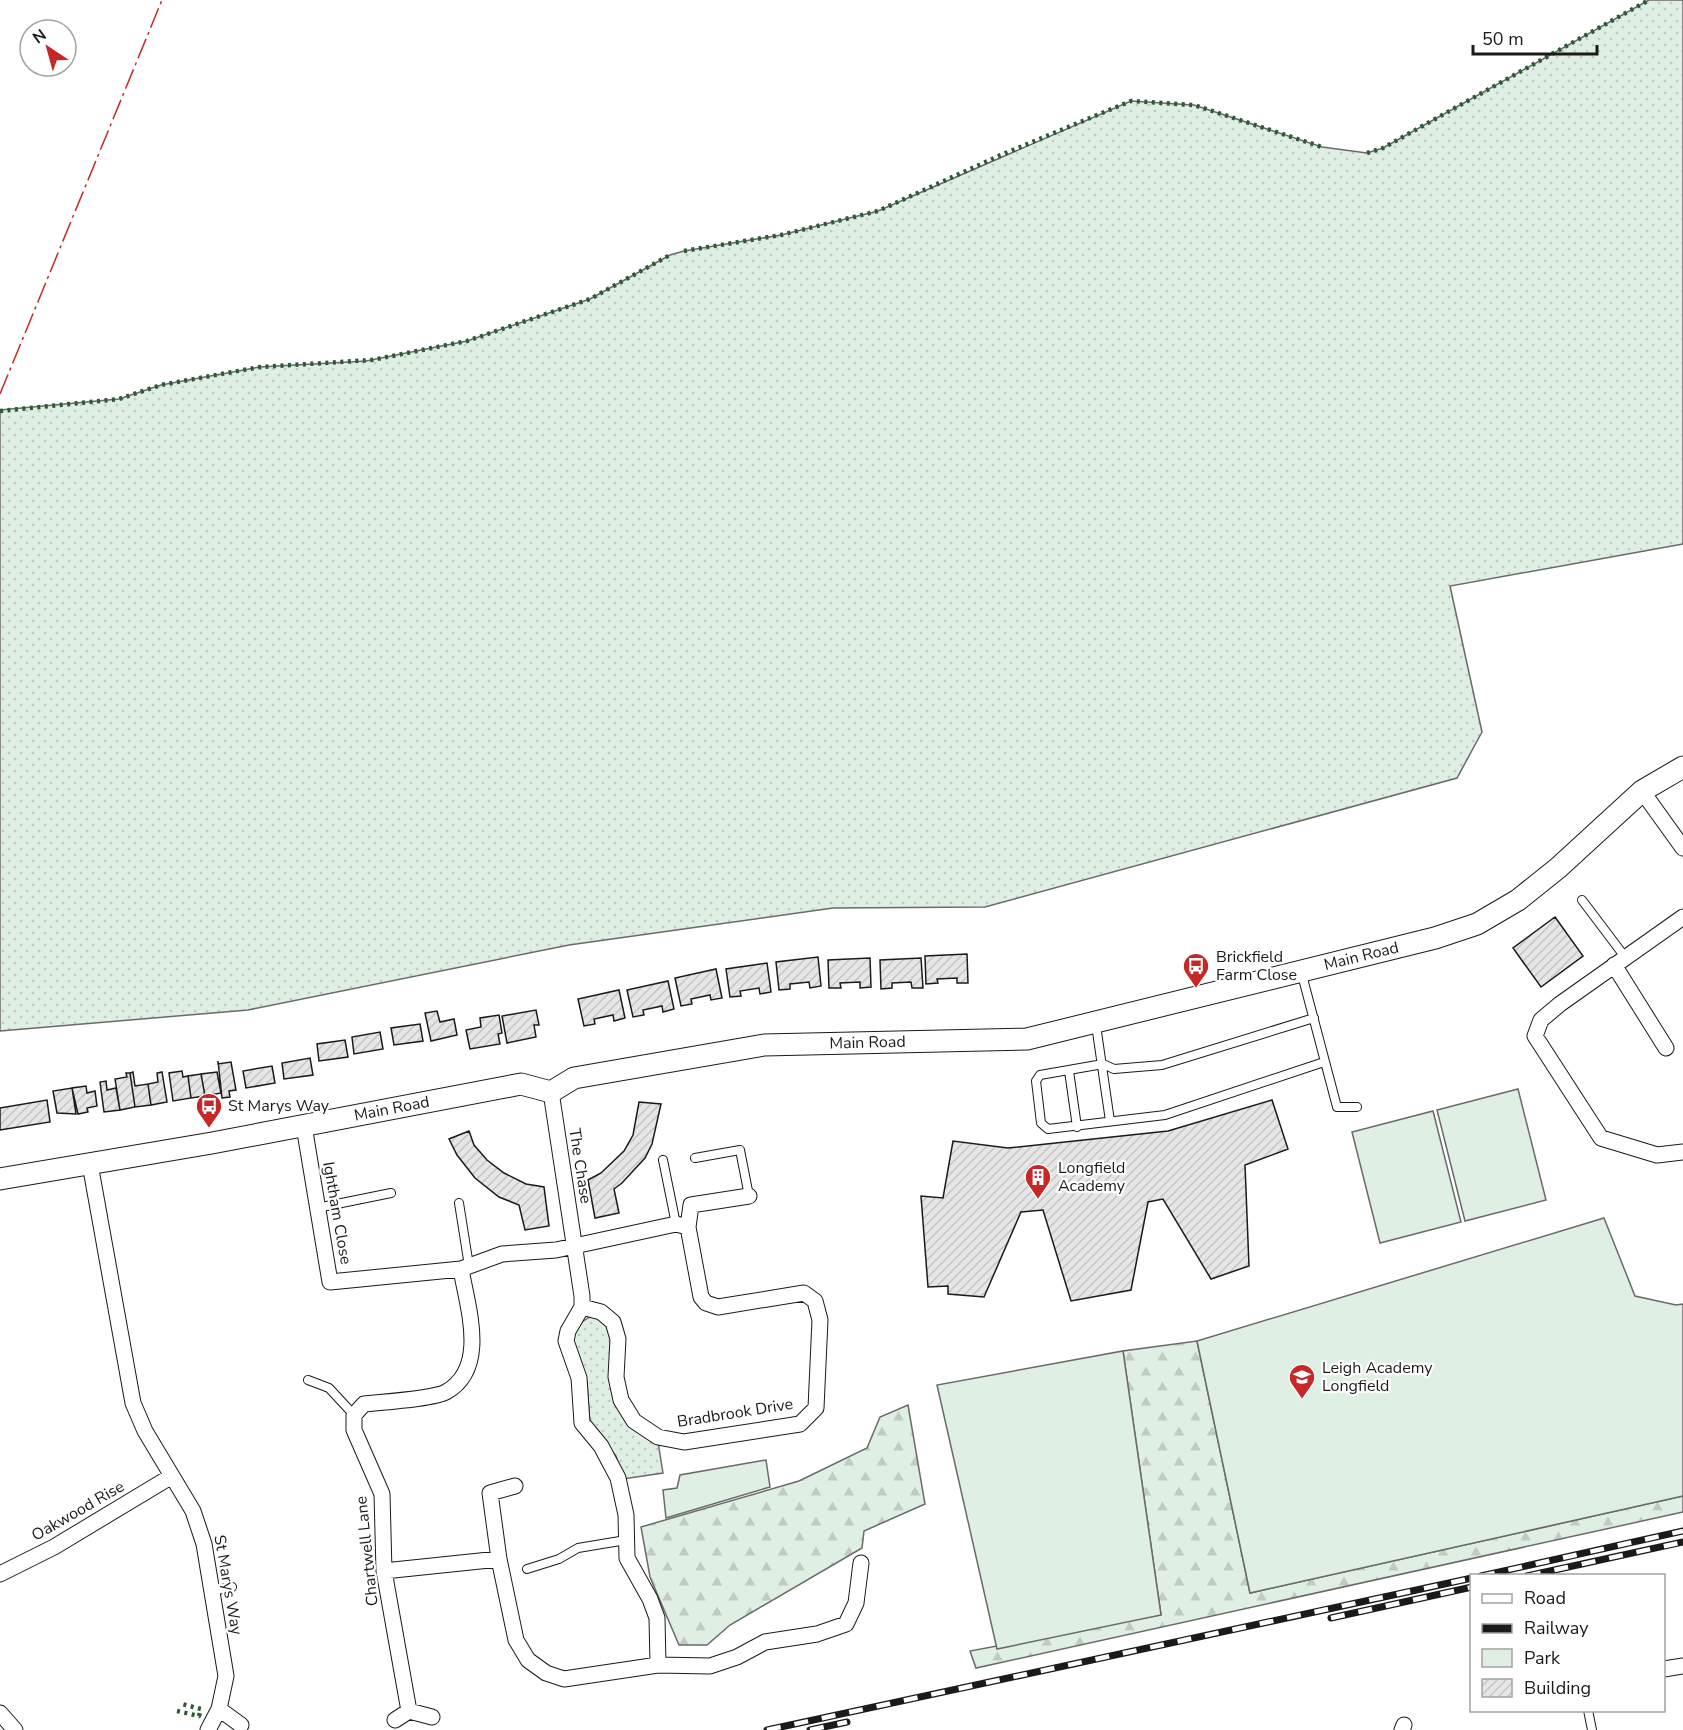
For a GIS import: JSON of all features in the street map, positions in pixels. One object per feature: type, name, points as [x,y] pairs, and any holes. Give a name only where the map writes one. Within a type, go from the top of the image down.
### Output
[{"type":"main road","name":"Main Road","points":[[0,1179],[304,1126],[521,1084],[550,1092],[574,1078],[764,1045],[1027,1039],[1096,1023],[1435,938],[1477,924],[1518,900],[1558,868],[1642,791],[1683,767]]},
{"type":"street","points":[[1642,791],[1683,848]]},
{"type":"street","points":[[1683,917],[1619,961],[1541,1020],[1535,1036],[1601,1138],[1657,1155],[1683,1152]]},
{"type":"street","points":[[1619,961],[1666,1048]]},
{"type":"street","name":"The Chase","points":[[550,1092],[582,1307]]},
{"type":"street","name":"Ightham Close","points":[[304,1126],[330,1282],[465,1267]]},
{"type":"street","name":"St Marys Way","points":[[90,1164],[130,1392],[145,1431],[197,1522],[204,1544],[226,1676],[219,1709],[208,1730]]},
{"type":"street","points":[[354,1415],[364,1404],[445,1393],[462,1378],[472,1357],[465,1267],[502,1254],[574,1246],[682,1225],[691,1204],[749,1196]]},
{"type":"street","name":"Bradbrook Drive","points":[[582,1307],[601,1312],[614,1324],[618,1339],[616,1377],[619,1395],[631,1418],[650,1433],[668,1440],[684,1442],[800,1424],[816,1408],[820,1320],[815,1301],[804,1293],[718,1307],[706,1303],[701,1297],[682,1225]]},
{"type":"street","points":[[582,1307],[567,1333],[566,1343],[579,1378],[582,1423],[601,1446],[618,1478],[626,1515],[629,1565],[650,1599],[657,1618],[658,1665]]},
{"type":"street","name":"Chartwell Lane","points":[[354,1415],[354,1430],[382,1494],[384,1571],[410,1711]]},
{"type":"street","name":"Oakwood Rise","points":[[0,1575],[54,1547],[172,1476]]},
{"type":"street","points":[[515,1486],[490,1493],[499,1559],[516,1640],[528,1660],[546,1673],[564,1679],[658,1665],[710,1666],[737,1657],[765,1642],[817,1634],[846,1624],[856,1603],[861,1563]]},
{"type":"street","points":[[384,1571],[499,1559]]},
{"type":"street","points":[[1665,1669],[1683,1666]]},
{"type":"street","points":[[219,1709],[241,1725]]},
{"type":"street","points":[[394,1720],[410,1711],[432,1717]]},
{"type":"street","points":[[0,1713],[15,1730]]},
{"type":"lane","points":[[1582,900],[1619,961]]},
{"type":"lane","points":[[1301,970],[1337,1107],[1357,1107]]},
{"type":"lane","points":[[1314,1018],[1162,1065],[1114,1069],[1102,1064],[1040,1075],[1036,1078],[1041,1123],[1048,1129],[1164,1115],[1324,1062]]},
{"type":"lane","points":[[1096,1023],[1110,1121]]},
{"type":"lane","points":[[1069,1071],[1077,1127]]},
{"type":"lane","points":[[695,1158],[740,1150],[749,1196]]},
{"type":"lane","points":[[663,1160],[682,1225]]},
{"type":"lane","points":[[317,1208],[391,1193]]},
{"type":"lane","points":[[459,1203],[465,1267]]},
{"type":"lane","points":[[308,1380],[329,1388],[354,1415]]},
{"type":"lane","points":[[527,1569],[559,1559],[578,1548],[626,1540]]},
{"type":"lane","points":[[212,1591],[232,1587]]},
{"type":"lane","points":[[1588,1712],[1592,1730]]},
{"type":"green space","points":[[1649,0],[1683,0],[1683,544],[1450,586],[1482,732],[1457,778],[985,907],[833,908],[569,945],[248,1010],[0,1031],[0,410],[119,399],[161,385],[260,367],[366,361],[467,341],[590,299],[670,255],[781,235],[878,211],[1131,101],[1194,105],[1322,147],[1367,153],[1383,148]]},
{"type":"green space","points":[[1518,1089],[1546,1200],[1465,1221],[1437,1110]]},
{"type":"green space","points":[[1433,1111],[1461,1222],[1380,1243],[1352,1132]]},
{"type":"green space","points":[[1604,1218],[1635,1296],[1676,1305],[1683,1304],[1683,1496],[1250,1593],[1197,1341]]},
{"type":"green space","points":[[591,1316],[600,1317],[612,1332],[611,1381],[658,1442],[663,1473],[623,1479],[616,1456],[590,1424],[587,1382],[573,1343],[573,1335],[582,1322]]},
{"type":"green space","points":[[1197,1341],[1250,1593],[1683,1496],[1683,1512],[976,1668],[970,1651],[1161,1615],[1123,1351]]},
{"type":"green space","points":[[1123,1351],[1161,1615],[997,1649],[937,1385]]},
{"type":"green space","points":[[908,1405],[925,1504],[864,1531],[862,1548],[730,1625],[707,1645],[679,1645],[650,1577],[641,1527],[799,1481],[867,1448],[880,1417]]},
{"type":"green space","points":[[766,1460],[770,1487],[666,1518],[663,1490],[677,1488],[680,1475]]},
{"type":"building","points":[[1555,917],[1583,956],[1541,987],[1513,948]]},
{"type":"building","points":[[967,954],[968,983],[957,983],[957,978],[937,979],[938,983],[926,984],[925,956]]},
{"type":"building","points":[[818,957],[821,986],[810,988],[809,982],[790,984],[790,989],[779,990],[776,962]]},
{"type":"building","points":[[870,958],[871,987],[860,988],[860,982],[840,983],[841,988],[829,988],[828,960]]},
{"type":"building","points":[[921,958],[923,988],[912,988],[911,982],[892,983],[892,988],[881,989],[880,960]]},
{"type":"building","points":[[767,963],[771,992],[760,994],[759,988],[740,991],[741,996],[730,997],[726,969]]},
{"type":"building","points":[[716,969],[722,998],[711,1000],[710,995],[691,999],[692,1004],[681,1006],[675,978]]},
{"type":"building","points":[[668,981],[674,1009],[663,1012],[662,1006],[643,1010],[644,1015],[633,1017],[627,990]]},
{"type":"building","points":[[619,990],[625,1018],[614,1021],[613,1015],[594,1019],[595,1024],[584,1026],[578,999]]},
{"type":"building","points":[[536,1010],[539,1025],[534,1025],[536,1037],[507,1043],[502,1016]]},
{"type":"building","points":[[437,1011],[440,1022],[454,1019],[457,1035],[431,1041],[425,1013]]},
{"type":"building","points":[[499,1015],[502,1033],[498,1034],[500,1044],[470,1049],[466,1030],[481,1027],[480,1018]]},
{"type":"building","points":[[420,1024],[423,1041],[394,1045],[391,1028]]},
{"type":"building","points":[[380,1032],[383,1049],[354,1054],[352,1037]]},
{"type":"building","points":[[345,1040],[348,1057],[319,1061],[317,1044]]},
{"type":"building","points":[[310,1058],[313,1075],[284,1079],[282,1063]]},
{"type":"building","points":[[231,1062],[236,1090],[229,1091],[230,1097],[222,1098],[218,1064]]},
{"type":"building","points":[[272,1066],[275,1083],[246,1088],[243,1071]]},
{"type":"building","points":[[182,1071],[183,1077],[188,1076],[191,1098],[173,1101],[169,1073]]},
{"type":"building","points":[[133,1072],[135,1086],[148,1084],[151,1105],[135,1107],[130,1073]]},
{"type":"building","points":[[162,1072],[167,1102],[151,1105],[148,1084],[158,1082],[157,1073]]},
{"type":"building","points":[[217,1072],[221,1093],[205,1096],[201,1074]]},
{"type":"building","points":[[126,1073],[130,1073],[135,1107],[120,1110],[115,1079],[127,1077]]},
{"type":"building","points":[[201,1074],[205,1096],[191,1098],[188,1076]]},
{"type":"building","points":[[106,1081],[107,1090],[116,1088],[120,1110],[104,1112],[100,1082]]},
{"type":"building","points":[[86,1086],[87,1093],[95,1091],[97,1106],[87,1108],[88,1112],[78,1114],[72,1088]]},
{"type":"building","points":[[72,1088],[76,1114],[57,1113],[53,1091]]},
{"type":"building","points":[[47,1100],[50,1122],[0,1130],[0,1108]]},
{"type":"building","name":"Longfield Academy","points":[[1272,1100],[1288,1149],[1245,1165],[1249,1266],[1211,1279],[1163,1199],[1148,1202],[1131,1290],[1071,1301],[1043,1210],[1021,1212],[984,1297],[948,1294],[948,1286],[928,1287],[921,1196],[943,1198],[953,1141],[1008,1148],[1168,1131]]},
{"type":"building","points":[[639,1102],[661,1104],[652,1144],[645,1158],[614,1189],[619,1213],[595,1218],[588,1180],[601,1173],[624,1151],[633,1135]]},
{"type":"building","points":[[469,1131],[474,1145],[487,1160],[504,1173],[526,1184],[544,1187],[549,1226],[525,1230],[519,1205],[499,1197],[475,1178],[457,1155],[449,1139]]},
{"type":"railway","points":[[1490,1574],[1683,1531]]},
{"type":"railway","points":[[1536,1574],[1683,1542]]},
{"type":"railway","points":[[767,1730],[1470,1578]]},
{"type":"railway","points":[[1331,1618],[1470,1587]]},
{"type":"railway","points":[[810,1730],[847,1722]]},
{"type":"hedge","points":[[1367,153],[1383,148],[1649,0]]},
{"type":"hedge","points":[[684,251],[781,235],[878,211],[1001,155],[1131,101],[1194,105],[1322,147]]},
{"type":"hedge","points":[[0,411],[119,399],[161,385],[260,367],[372,360],[467,341],[590,299],[670,255]]},
{"type":"hedge","points":[[177,1711],[199,1716],[201,1709],[182,1704]]},
{"type":"power","points":[[0,394],[162,0]]},
{"type":"place","name":"Brickfield Farm Close","points":[[1196,989]]},
{"type":"place","name":"St Marys Way","points":[[209,1129]]},
{"type":"place","name":"Longfield Academy","points":[[1038,1200]]},
{"type":"place","name":"Leigh Academy Longfield","points":[[1302,1400]]}]
